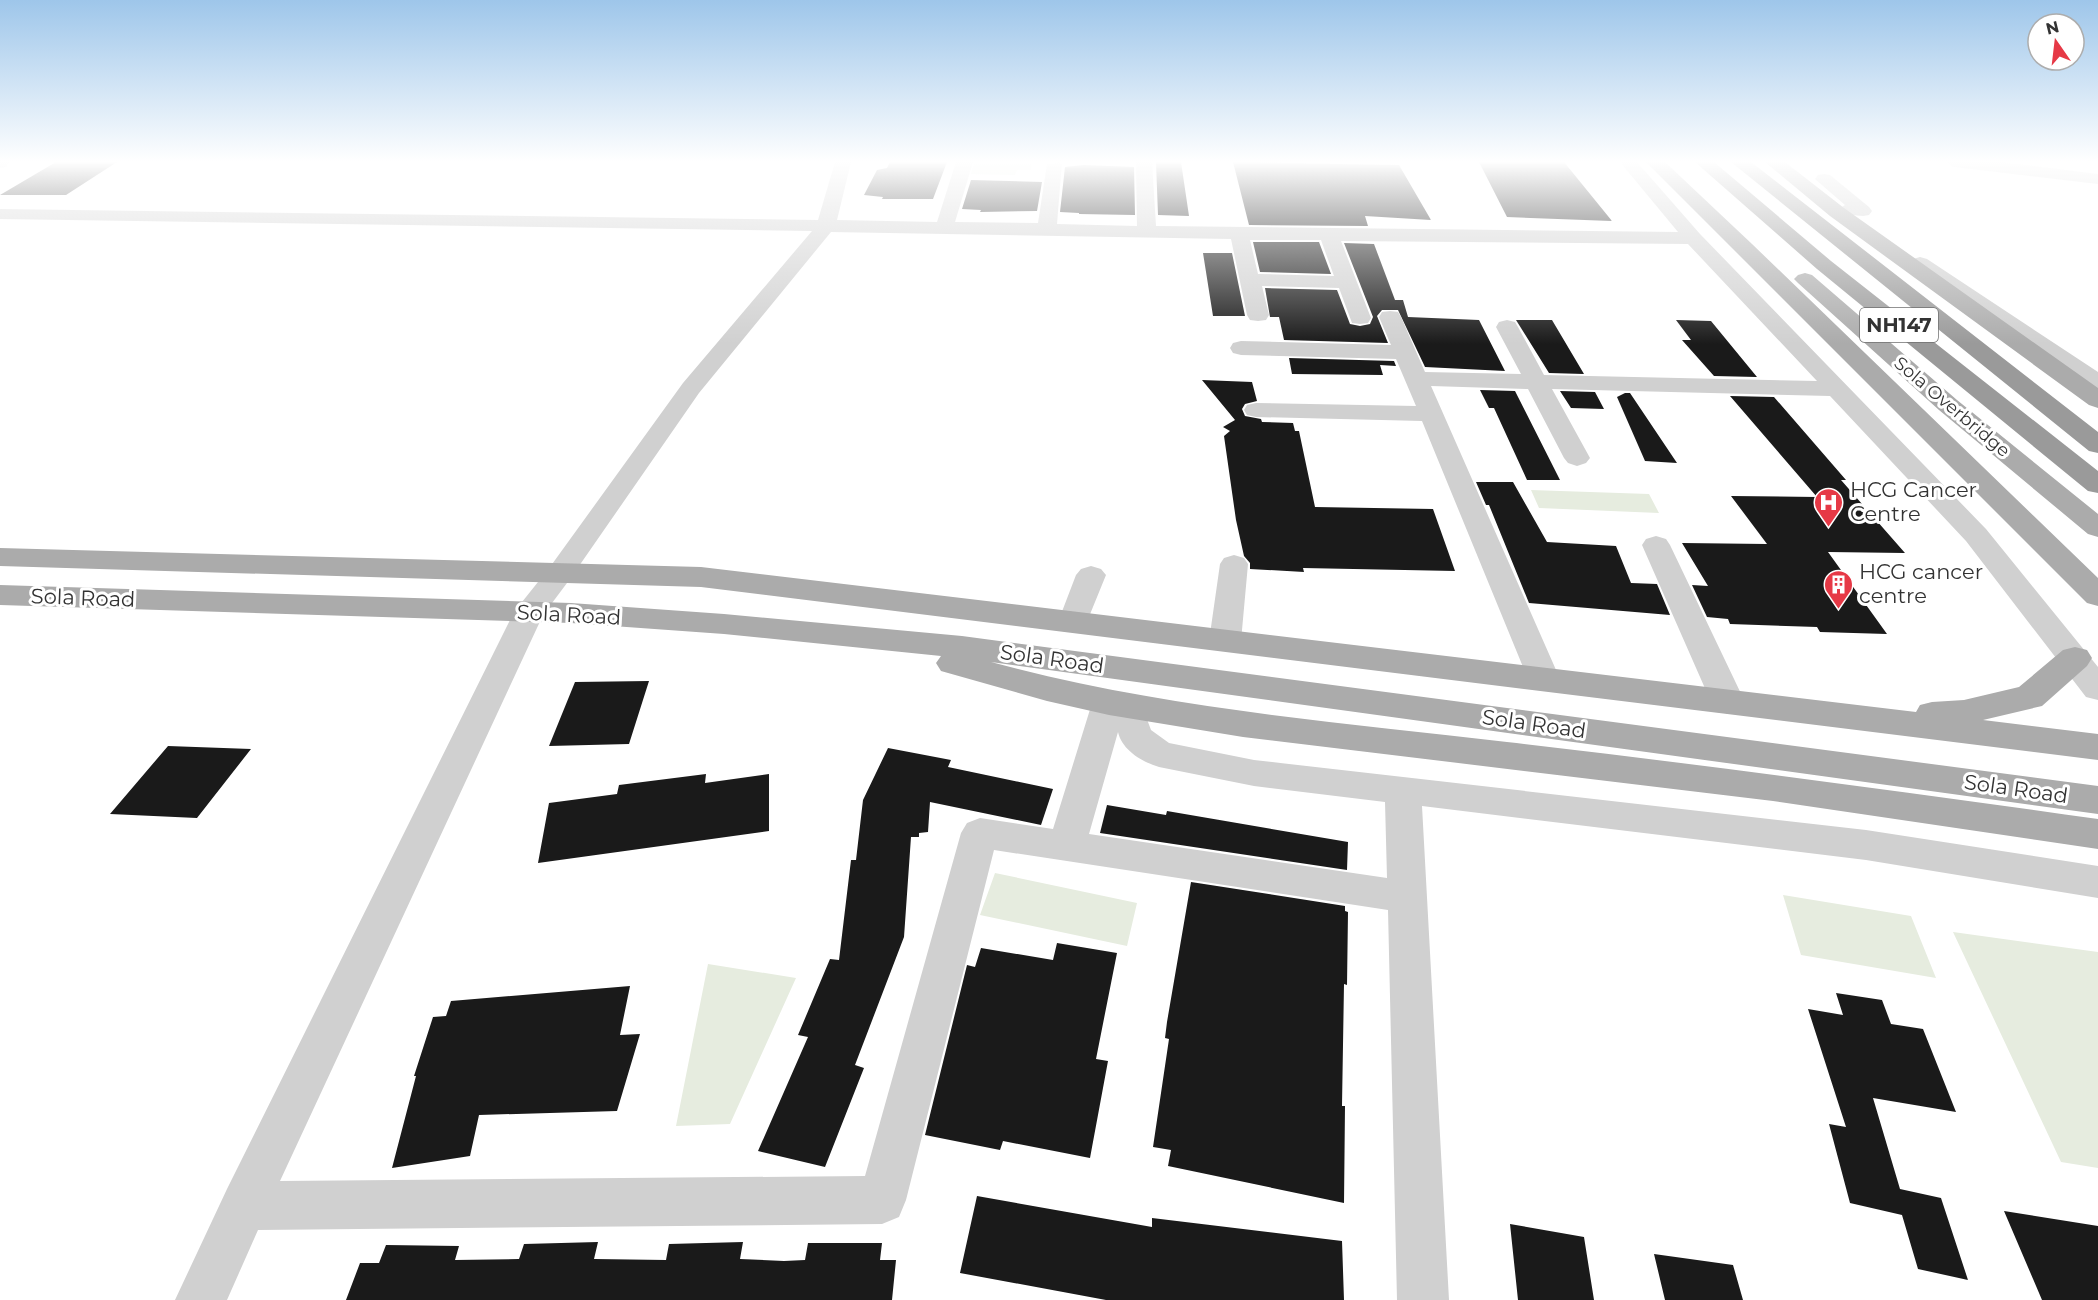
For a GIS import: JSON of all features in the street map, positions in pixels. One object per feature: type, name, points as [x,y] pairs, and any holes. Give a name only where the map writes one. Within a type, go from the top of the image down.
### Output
[{"type":"highway","name":"Sola Overbridge","points":[[1774,223],[2098,485]]},
{"type":"highway","name":"NH147","points":[[1816,223],[2098,445]]},
{"type":"main road","points":[[1718,223],[2098,596]]},
{"type":"main road","name":"Sola Overbridge","points":[[1743,223],[1948,405],[2098,528]]},
{"type":"main road","points":[[1858,223],[2096,393]]},
{"type":"main road","name":"Sola Road","points":[[0,557],[701,577],[2098,747]]},
{"type":"main road","name":"Sola Road","points":[[0,595],[529,612],[712,623],[860,637],[974,649],[2098,800]]},
{"type":"main road","points":[[860,637],[1047,689],[1118,704],[1255,725],[1773,786],[2098,834]]},
{"type":"main road","points":[[1868,719],[1964,712],[2030,697],[2075,658]]},
{"type":"street","points":[[597,223],[1239,234],[1694,238]]},
{"type":"street","points":[[201,1300],[529,612],[560,573],[691,387],[827,223]]},
{"type":"street","points":[[944,228],[946,223]]},
{"type":"street","points":[[1047,229],[1048,223]]},
{"type":"street","points":[[1147,223],[1147,232]]},
{"type":"street","points":[[1681,223],[1976,535],[2098,689]]},
{"type":"street","points":[[1239,234],[1258,315]]},
{"type":"street","points":[[1329,235],[1360,318]]},
{"type":"street","points":[[1249,280],[1347,282]]},
{"type":"street","points":[[1390,317],[1544,679]]},
{"type":"street","points":[[1507,327],[1576,458]]},
{"type":"street","points":[[1240,348],[1405,352]]},
{"type":"street","points":[[1416,379],[1837,389]]},
{"type":"street","points":[[1256,410],[1431,414]]},
{"type":"street","points":[[1656,545],[1728,702]]},
{"type":"street","points":[[1225,641],[1234,564]]},
{"type":"street","points":[[1073,622],[1091,575]]},
{"type":"street","points":[[1067,846],[1118,704]]},
{"type":"street","points":[[1118,704],[1136,737],[1159,754],[1254,773],[1866,845],[2098,882]]},
{"type":"street","points":[[1403,790],[1423,1300]]},
{"type":"street","points":[[244,1206],[882,1200],[980,832],[1407,897]]},
{"type":"shaded area","points":[[1531,490],[1649,494],[1659,513],[1539,508]]},
{"type":"shaded area","points":[[995,873],[1137,903],[1127,946],[980,915]]},
{"type":"shaded area","points":[[1783,895],[1911,916],[1936,978],[1801,955]]},
{"type":"shaded area","points":[[1953,932],[2098,952],[2098,1168],[2061,1162]]},
{"type":"shaded area","points":[[708,964],[796,978],[730,1124],[676,1126]]},
{"type":"building","points":[[1248,223],[1367,223],[1368,226],[1249,225]]},
{"type":"building","points":[[1253,242],[1319,242],[1331,274],[1260,272]]},
{"type":"building","points":[[1344,243],[1374,244],[1395,300],[1403,300],[1408,317],[1479,320],[1505,371],[1425,367],[1398,310],[1382,310],[1377,316],[1388,343],[1284,340],[1279,317],[1270,317],[1265,288],[1337,290],[1350,324],[1360,326],[1370,324],[1373,317]]},
{"type":"building","points":[[1203,253],[1232,253],[1245,316],[1213,316]]},
{"type":"building","points":[[1516,320],[1552,320],[1584,374],[1549,373]]},
{"type":"building","points":[[1676,320],[1711,321],[1757,377],[1714,376],[1682,340],[1691,340]]},
{"type":"building","points":[[1289,358],[1394,361],[1396,366],[1380,365],[1383,375],[1292,374]]},
{"type":"building","points":[[1202,380],[1252,382],[1257,401],[1245,404],[1242,409],[1245,416],[1261,419],[1262,422],[1293,423],[1295,431],[1299,431],[1315,507],[1433,509],[1455,571],[1303,568],[1304,572],[1250,569],[1250,563],[1244,556],[1236,520],[1224,436],[1230,431],[1223,427],[1235,420]]},
{"type":"building","points":[[1480,390],[1515,391],[1560,480],[1527,480],[1494,408],[1489,408]]},
{"type":"building","points":[[1560,391],[1595,392],[1604,409],[1571,408]]},
{"type":"building","points":[[1630,393],[1677,463],[1645,461],[1617,397]]},
{"type":"building","points":[[1730,396],[1774,397],[1846,480],[1841,480],[1905,553],[1828,552],[1887,634],[1820,632],[1817,627],[1730,624],[1728,619],[1707,617],[1692,585],[1708,586],[1682,543],[1767,544],[1731,496],[1817,497]]},
{"type":"building","points":[[1476,482],[1513,482],[1547,542],[1616,546],[1631,583],[1657,584],[1670,615],[1529,603],[1489,505],[1486,505]]},
{"type":"building","points":[[649,681],[629,744],[549,746],[575,682]]},
{"type":"building","points":[[168,746],[251,749],[197,818],[110,814]]},
{"type":"building","points":[[888,748],[951,760],[948,767],[1053,789],[1041,825],[930,802],[928,832],[919,833],[919,837],[911,837],[904,937],[855,1065],[864,1068],[825,1167],[758,1151],[808,1037],[798,1035],[830,959],[839,960],[851,860],[856,860],[863,800]]},
{"type":"building","points":[[706,774],[705,783],[769,774],[769,831],[538,863],[549,803],[617,794],[619,785]]},
{"type":"building","points":[[1107,805],[1166,815],[1167,811],[1348,842],[1347,870],[1100,833]]},
{"type":"building","points":[[1191,882],[1345,906],[1345,911],[1348,912],[1342,1106],[1345,1106],[1344,1203],[1168,1166],[1171,1150],[1153,1147],[1169,1039],[1165,1038],[1167,1022]]},
{"type":"building","points":[[1057,943],[1117,953],[1096,1059],[1108,1061],[1090,1158],[1003,1141],[1000,1150],[925,1135],[967,965],[975,967],[981,948],[1053,960]]},
{"type":"building","points":[[630,986],[620,1035],[640,1034],[617,1111],[479,1115],[470,1156],[392,1168],[416,1076],[414,1076],[433,1017],[446,1016],[451,1001]]},
{"type":"building","points":[[1836,993],[1882,1000],[1891,1024],[1923,1029],[1956,1112],[1873,1098],[1900,1189],[1941,1198],[1968,1280],[1918,1269],[1902,1215],[1850,1203],[1829,1124],[1846,1127],[1808,1009],[1843,1015]]},
{"type":"building","points":[[977,1196],[1152,1227],[1152,1218],[1342,1241],[1344,1300],[1106,1300],[960,1273]]},
{"type":"building","points":[[2004,1211],[2098,1226],[2098,1300],[2042,1300]]},
{"type":"building","points":[[1510,1224],[1584,1237],[1594,1300],[1518,1300]]},
{"type":"building","points":[[598,1242],[594,1259],[666,1260],[669,1244],[743,1242],[740,1259],[784,1261],[805,1260],[808,1243],[882,1243],[880,1260],[896,1260],[892,1300],[346,1300],[360,1263],[379,1263],[386,1245],[459,1246],[455,1260],[519,1259],[524,1244]]},
{"type":"building","points":[[1654,1254],[1733,1265],[1743,1300],[1665,1300]]},
{"type":"place","name":"HCG Cancer Centre","points":[[1829,528]]},
{"type":"place","name":"HCG cancer centre","points":[[1838,610]]}]
